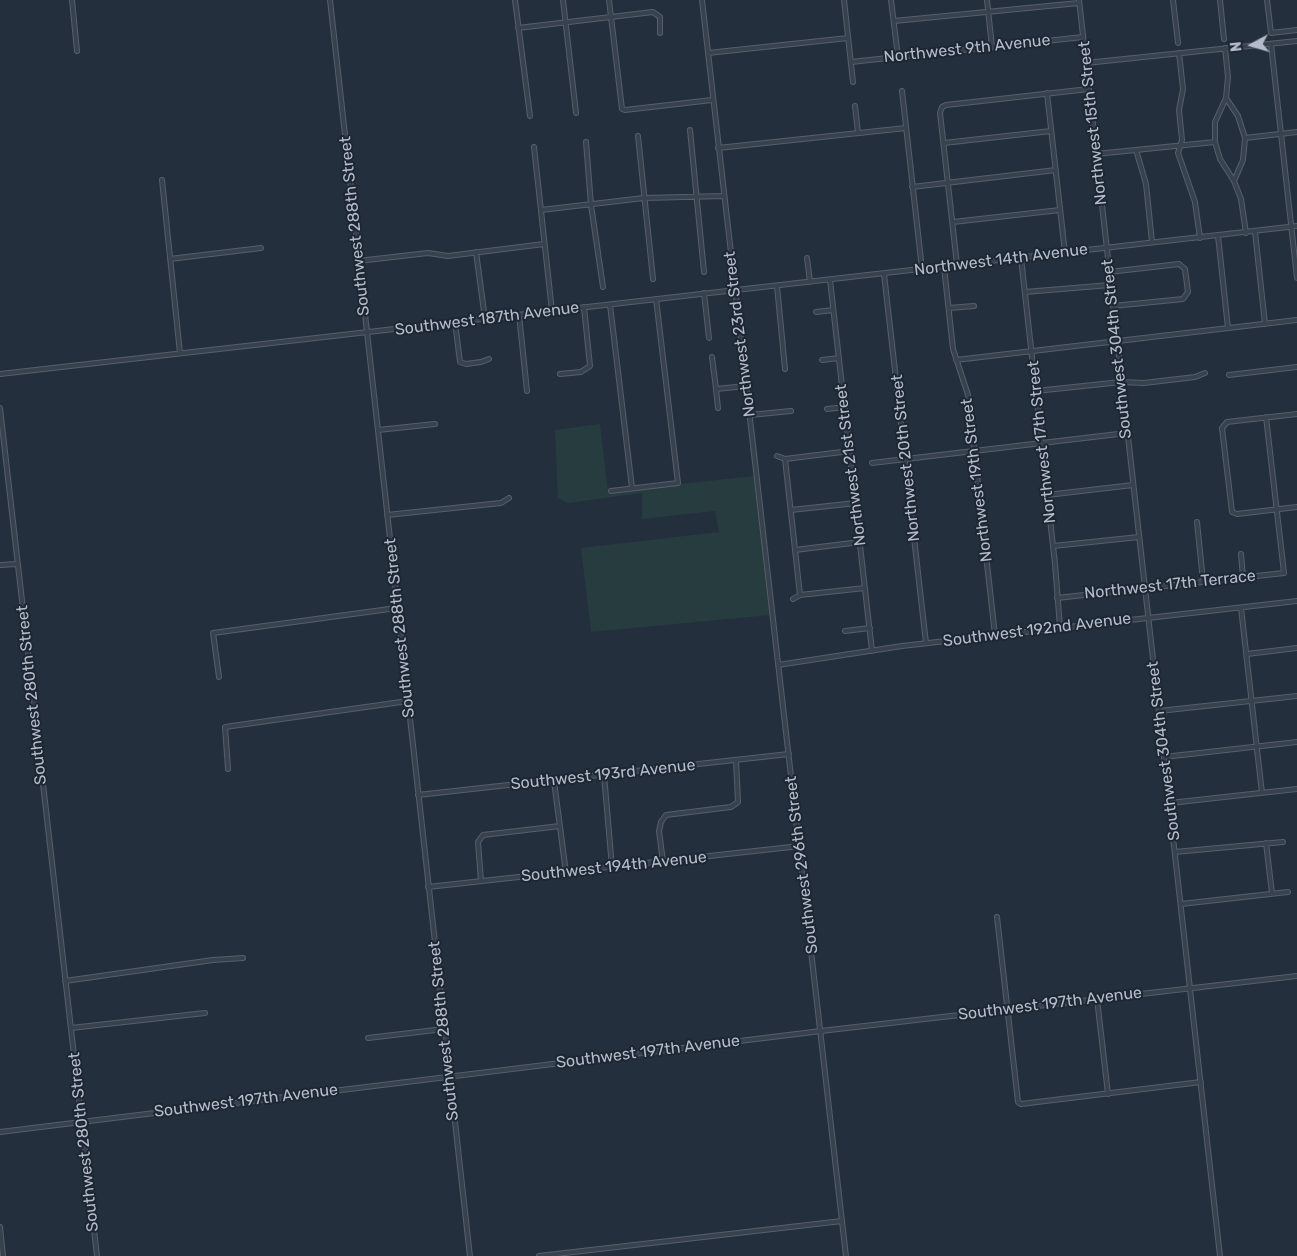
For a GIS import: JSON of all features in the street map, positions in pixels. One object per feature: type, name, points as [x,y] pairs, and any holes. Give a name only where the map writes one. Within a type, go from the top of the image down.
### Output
[{"type":"street","points":[[72,0],[77,51]]},
{"type":"street","name":"Southwest 288th Street","points":[[330,0],[470,1256]]},
{"type":"street","points":[[515,0],[530,116]]},
{"type":"street","points":[[562,0],[576,113]]},
{"type":"street","points":[[609,0],[622,109],[712,100]]},
{"type":"street","points":[[541,210],[644,198],[724,196],[702,0]]},
{"type":"street","points":[[844,0],[853,82]]},
{"type":"street","points":[[891,0],[898,57]]},
{"type":"street","points":[[987,0],[992,46]]},
{"type":"street","points":[[1174,0],[1178,44]]},
{"type":"street","points":[[1220,0],[1224,39]]},
{"type":"street","points":[[1267,0],[1270,33],[1297,30]]},
{"type":"street","points":[[894,21],[1079,2]]},
{"type":"street","name":"Northwest 15th Street","points":[[1079,2],[1106,247]]},
{"type":"street","points":[[518,28],[649,12],[656,13],[660,17],[660,33]]},
{"type":"street","name":"Northwest 9th Avenue","points":[[851,62],[1083,37]]},
{"type":"street","points":[[708,53],[848,38]]},
{"type":"street","points":[[1086,63],[1297,41]]},
{"type":"street","points":[[1271,44],[1294,227],[1297,278]]},
{"type":"street","points":[[1226,48],[1228,77],[1226,98],[1215,122],[1215,142],[1220,160],[1234,181],[1241,199],[1246,233]]},
{"type":"street","points":[[1179,53],[1184,89],[1179,110],[1182,140],[1178,152],[1195,202],[1200,238]]},
{"type":"street","points":[[957,265],[942,107],[1088,89]]},
{"type":"street","points":[[902,91],[922,269]]},
{"type":"street","points":[[1047,93],[1065,253]]},
{"type":"street","points":[[1226,98],[1238,116],[1245,138],[1243,160],[1234,181]]},
{"type":"street","points":[[855,106],[858,133]]},
{"type":"street","points":[[718,148],[906,128]]},
{"type":"street","points":[[690,130],[704,272]]},
{"type":"street","points":[[944,143],[1051,131]]},
{"type":"street","points":[[1245,138],[1297,132]]},
{"type":"street","points":[[638,136],[653,279]]},
{"type":"street","points":[[586,142],[591,205],[603,286]]},
{"type":"street","points":[[1096,154],[1215,142]]},
{"type":"street","points":[[534,147],[552,311]]},
{"type":"street","points":[[1136,150],[1146,184],[1152,242]]},
{"type":"street","points":[[912,187],[1056,170]]},
{"type":"street","points":[[162,180],[180,353]]},
{"type":"street","name":"Northwest 23rd Street","points":[[724,196],[756,473]]},
{"type":"street","points":[[953,222],[1060,210]]},
{"type":"street","name":"Northwest 14th Avenue","points":[[884,274],[1106,247],[1294,227]]},
{"type":"street","points":[[1254,232],[1264,324]]},
{"type":"street","points":[[1218,236],[1228,328]]},
{"type":"street","points":[[358,261],[419,254],[448,256],[544,244]]},
{"type":"street","name":"Southwest 304th Street","points":[[1106,247],[1220,1256]]},
{"type":"street","points":[[170,259],[261,248]]},
{"type":"street","points":[[476,252],[485,319]]},
{"type":"street","points":[[808,258],[810,282]]},
{"type":"street","name":"Northwest 17th Street","points":[[1021,258],[1053,546],[1060,627]]},
{"type":"street","points":[[1109,272],[1179,264],[1183,266],[1187,295],[1183,298],[1113,306]]},
{"type":"street","name":"Northwest 19th Street","points":[[944,267],[956,360],[968,395],[996,635]]},
{"type":"street","name":"Southwest 187th Avenue","points":[[0,374],[884,274]]},
{"type":"street","name":"Northwest 20th Street","points":[[884,274],[926,643]]},
{"type":"street","name":"Northwest 21st Street","points":[[830,280],[872,651]]},
{"type":"street","points":[[776,286],[785,369]]},
{"type":"street","points":[[1025,292],[1110,286]]},
{"type":"street","points":[[704,294],[709,338]]},
{"type":"street","points":[[611,490],[678,483],[656,299]]},
{"type":"street","points":[[610,305],[632,488]]},
{"type":"street","points":[[949,308],[974,306]]},
{"type":"street","points":[[560,374],[584,372],[590,363],[584,308]]},
{"type":"street","points":[[816,312],[833,310]]},
{"type":"street","points":[[519,315],[528,391]]},
{"type":"street","points":[[956,360],[1297,320]]},
{"type":"street","points":[[454,322],[460,362],[468,364],[488,359]]},
{"type":"street","points":[[712,357],[718,408]]},
{"type":"street","points":[[822,360],[839,358]]},
{"type":"street","points":[[1229,375],[1297,367]]},
{"type":"street","points":[[1036,391],[1121,382],[1144,383],[1200,376],[1204,373]]},
{"type":"street","points":[[716,389],[746,386]]},
{"type":"street","points":[[827,408],[844,407]]},
{"type":"street","name":"Southwest 280th Street","points":[[0,408],[97,1256]]},
{"type":"street","points":[[750,414],[791,411]]},
{"type":"street","points":[[1297,414],[1223,424],[1231,509],[1234,514],[1297,507]]},
{"type":"street","points":[[1266,417],[1277,510]]},
{"type":"street","points":[[378,430],[435,424]]},
{"type":"street","points":[[872,463],[1127,434]]},
{"type":"street","points":[[777,456],[785,459],[850,451]]},
{"type":"street","points":[[785,459],[800,595]]},
{"type":"street","name":"Southwest 296th Street","points":[[756,473],[846,1256]]},
{"type":"street","points":[[1047,495],[1133,485]]},
{"type":"street","points":[[387,515],[500,503],[509,498]]},
{"type":"street","points":[[791,510],[856,503]]},
{"type":"street","name":"Northwest 17th Terrace","points":[[1057,598],[1284,573],[1277,510]]},
{"type":"street","points":[[1197,522],[1203,581]]},
{"type":"street","points":[[1053,546],[1139,537]]},
{"type":"street","points":[[795,550],[860,542]]},
{"type":"street","points":[[1241,554],[1244,577]]},
{"type":"street","points":[[0,565],[17,564]]},
{"type":"street","points":[[793,598],[800,595],[865,588]]},
{"type":"street","name":"Southwest 192nd Avenue","points":[[778,665],[926,643],[1297,601]]},
{"type":"street","points":[[219,677],[213,633],[398,608]]},
{"type":"street","points":[[1242,608],[1262,793]]},
{"type":"street","points":[[846,631],[870,628]]},
{"type":"street","points":[[1247,654],[1297,648]]},
{"type":"street","points":[[1159,711],[1297,696]]},
{"type":"street","points":[[228,769],[225,727],[408,701]]},
{"type":"street","points":[[1164,757],[1297,742]]},
{"type":"street","name":"Southwest 193rd Avenue","points":[[418,795],[789,754]]},
{"type":"street","points":[[662,862],[659,831],[661,822],[666,815],[731,807],[738,802],[736,760]]},
{"type":"street","points":[[604,775],[612,867]]},
{"type":"street","points":[[554,780],[566,873]]},
{"type":"street","points":[[1170,803],[1297,789]]},
{"type":"street","points":[[481,881],[478,842],[483,835],[560,826]]},
{"type":"street","points":[[1175,852],[1282,842]]},
{"type":"street","points":[[1266,844],[1272,893]]},
{"type":"street","name":"Southwest 194th Avenue","points":[[428,887],[800,846]]},
{"type":"street","points":[[1181,904],[1288,892]]},
{"type":"street","points":[[997,917],[1006,1010],[1018,1102],[1021,1104],[1201,1082]]},
{"type":"street","points":[[65,981],[213,960],[244,958]]},
{"type":"street","name":"Southwest 197th Avenue","points":[[0,1132],[821,1031],[1297,976]]},
{"type":"street","points":[[1097,999],[1108,1094]]},
{"type":"street","points":[[71,1028],[204,1013]]},
{"type":"street","points":[[368,1038],[444,1029]]},
{"type":"street","points":[[539,1256],[842,1221]]},
{"type":"street","points":[[0,1226],[3,1256]]},
{"type":"green space","points":[[600,424],[608,492],[754,476],[770,615],[591,632],[581,548],[719,532],[715,511],[642,519],[642,493],[568,503],[558,498],[555,430]]}]
